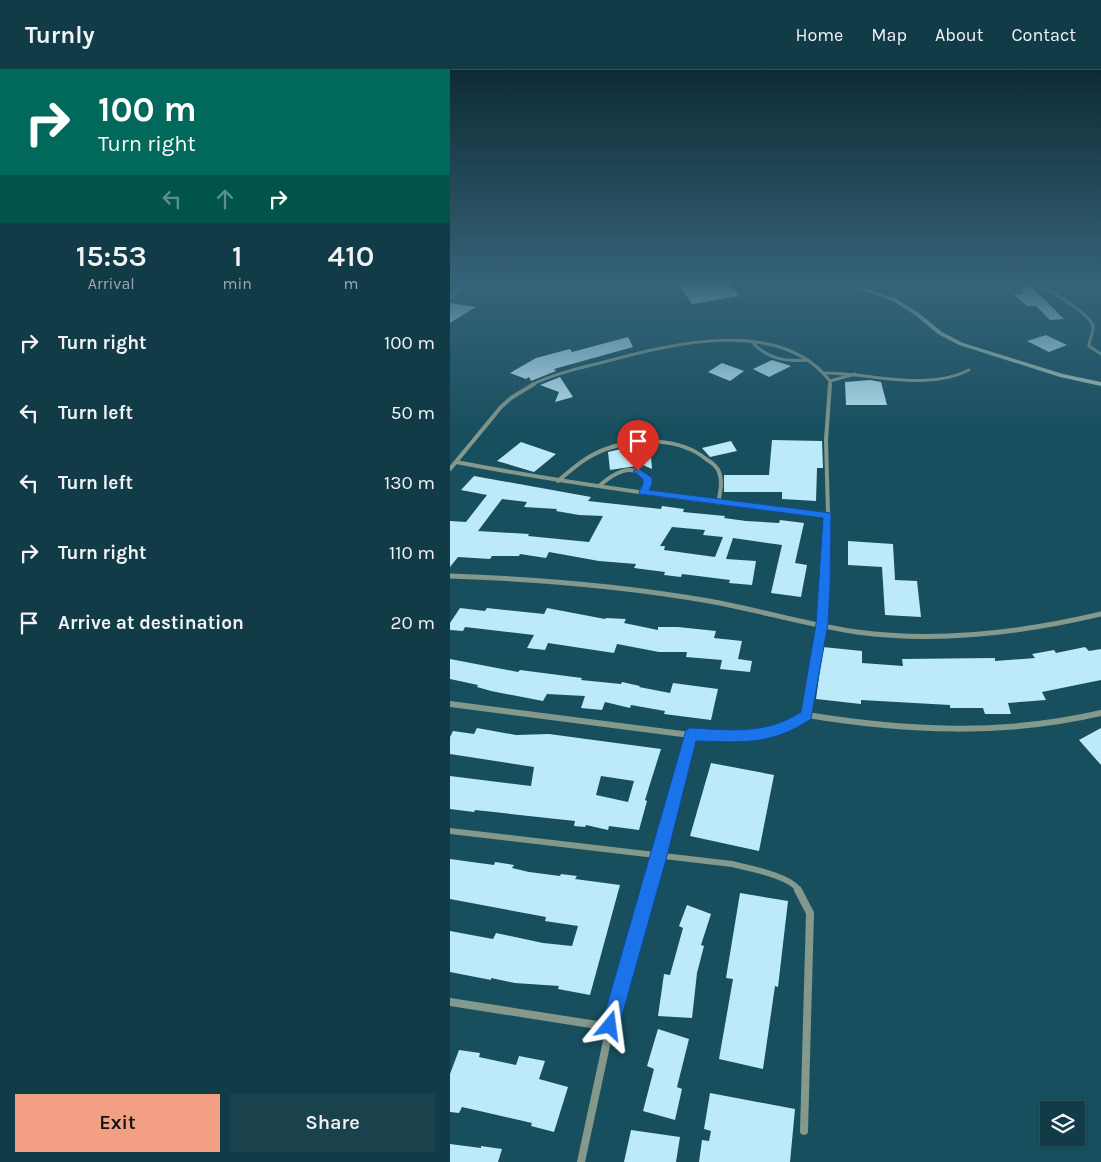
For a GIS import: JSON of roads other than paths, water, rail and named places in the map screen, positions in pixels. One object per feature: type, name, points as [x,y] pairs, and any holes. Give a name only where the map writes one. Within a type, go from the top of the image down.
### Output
[{"type":"main road","points":[[944,335],[960,344],[1062,376],[1101,384]]},
{"type":"street","points":[[1091,335],[1089,346],[1101,354]]},
{"type":"street","points":[[450,469],[489,420],[519,392],[535,383],[573,370],[669,345],[710,340],[752,342],[777,347],[809,360],[825,373],[830,381],[826,440],[828,515],[822,624],[807,715]]},
{"type":"street","points":[[752,342],[762,353],[770,356],[786,360],[809,360]]},
{"type":"street","points":[[825,373],[846,372],[933,379],[959,377],[969,370]]},
{"type":"street","points":[[830,381],[850,377],[855,374]]},
{"type":"street","points":[[558,481],[588,457],[603,450],[634,442],[667,442],[700,454],[713,463],[719,471],[721,482],[718,503]]},
{"type":"street","points":[[456,462],[558,481],[718,503],[828,515]]},
{"type":"street","points":[[599,486],[613,474],[622,470],[638,471],[647,478],[648,484],[643,492]]},
{"type":"street","points":[[450,576],[544,581],[645,591],[890,636],[983,634],[1023,630],[1101,614]]},
{"type":"street","points":[[450,704],[690,734],[752,736],[788,727],[807,715],[873,725],[972,729],[1030,726],[1101,713]]},
{"type":"street","points":[[581,1162],[610,1026],[659,856],[690,734]]},
{"type":"street","points":[[450,831],[732,864],[773,876],[797,887],[810,913],[804,1131]]},
{"type":"street","points":[[450,1002],[610,1026]]}]
